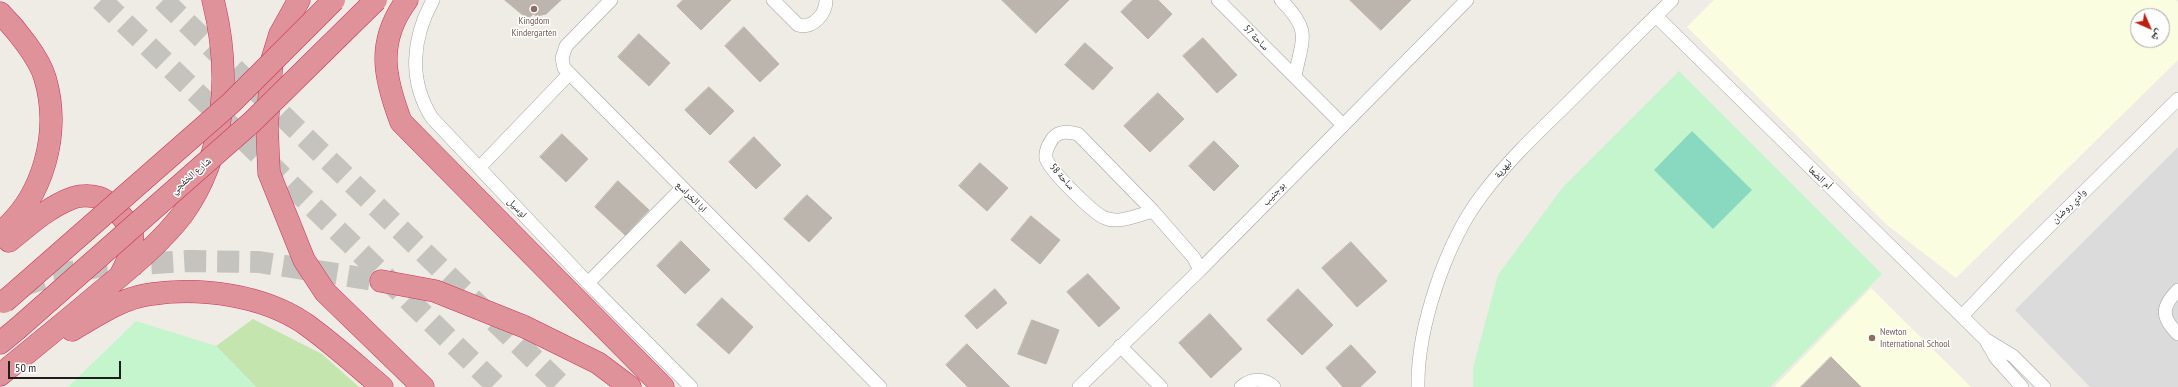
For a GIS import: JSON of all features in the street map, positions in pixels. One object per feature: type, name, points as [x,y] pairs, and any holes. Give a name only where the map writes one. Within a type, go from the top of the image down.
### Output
[{"type":"highway","points":[[0,375],[120,277],[157,244],[182,214],[206,172],[215,149],[224,77],[220,31],[213,0]]},
{"type":"highway","points":[[299,0],[280,34],[272,60],[267,127],[270,173],[304,260],[325,292],[423,387]]},
{"type":"highway","points":[[2,304],[231,103],[334,0]]},
{"type":"highway","name":"شارع الخفجي","points":[[0,343],[252,122],[376,0]]},
{"type":"highway","points":[[407,0],[396,20],[386,55],[387,79],[401,122],[663,387]]},
{"type":"highway","points":[[0,13],[17,31],[45,76],[51,102],[51,132],[45,164],[35,189],[22,211],[0,233]]},
{"type":"highway","points":[[0,248],[40,216],[70,198],[83,196],[100,198],[119,214],[132,232],[131,255],[120,277]]},
{"type":"highway","points":[[380,281],[435,292],[525,326],[598,363],[630,387]]},
{"type":"highway","points":[[0,379],[25,364],[67,333],[113,306],[151,294],[208,292],[270,305],[296,319],[336,348],[382,387]]},
{"type":"street","name":"لوسيل","points":[[433,0],[424,18],[417,40],[415,64],[421,96],[432,118],[588,283],[691,387]]},
{"type":"street","name":"ابا الخراسع","points":[[611,0],[566,46],[563,63],[570,74],[880,387]]},
{"type":"street","points":[[773,0],[798,25],[804,26],[811,24],[818,19],[825,8],[826,0]]},
{"type":"street","name":"ساحة 57","points":[[1218,0],[1342,124]]},
{"type":"street","points":[[1281,0],[1297,17],[1302,26],[1301,45],[1294,76]]},
{"type":"street","name":"بوجنيب","points":[[1079,387],[1200,270],[1342,124],[1467,0]]},
{"type":"street","name":"لبهرية","points":[[1418,387],[1421,354],[1432,299],[1447,259],[1464,224],[1481,196],[1511,160],[1672,0]]},
{"type":"street","name":"أم الضعا","points":[[1656,16],[1985,339],[2013,356],[2044,387]]},
{"type":"street","points":[[479,168],[570,74]]},
{"type":"street","name":"وادي روضان","points":[[1962,316],[2020,255],[2178,99]]},
{"type":"street","name":"ساحة 58","points":[[1153,211],[1118,220],[1106,219],[1095,214],[1051,168],[1046,158],[1047,146],[1055,136],[1067,131],[1078,134],[1153,211],[1194,258],[1200,270]]},
{"type":"street","points":[[588,283],[682,188]]},
{"type":"street","points":[[2178,290],[2167,303],[2165,313],[2166,320],[2178,334]]},
{"type":"street","name":"أم الضعا","points":[[1985,339],[1996,358],[2022,387]]},
{"type":"street","points":[[1120,346],[1161,387]]},
{"type":"street","points":[[1242,387],[1252,380],[1261,380],[1274,387]]},
{"type":"shaded area","points":[[1714,0],[2176,0],[2178,2],[2178,60],[1956,278],[1887,225],[1687,27]]},
{"type":"shaded area","points":[[2178,147],[2178,387],[2090,387],[2015,310]]},
{"type":"shaded area","name":"Newton International School","points":[[1871,288],[1971,387],[1774,387]]},
{"type":"green space","points":[[1679,71],[1882,274],[1770,387],[1473,387],[1473,368],[1498,275],[1563,187]]},
{"type":"green space","points":[[1692,131],[1752,190],[1713,229],[1654,170]]},
{"type":"green space","points":[[253,319],[322,354],[359,387],[256,387],[216,346]]},
{"type":"green space","points":[[136,321],[216,346],[256,387],[68,387]]},
{"type":"building","name":"Kingdom Kindergarten","points":[[505,0],[561,0],[546,14],[537,16],[533,14],[530,17],[523,15]]},
{"type":"building","points":[[683,0],[731,0],[701,30],[677,6]]},
{"type":"building","points":[[1002,0],[1069,0],[1036,33]]},
{"type":"building","points":[[1133,0],[1158,0],[1172,14],[1148,39],[1121,12]]},
{"type":"building","points":[[1350,0],[1411,0],[1381,30]]},
{"type":"building","points":[[744,27],[779,64],[760,82],[725,46]]},
{"type":"building","points":[[639,34],[670,63],[649,86],[618,57]]},
{"type":"building","points":[[1203,38],[1237,75],[1217,93],[1183,56]]},
{"type":"building","points":[[1085,43],[1113,68],[1093,90],[1065,65]]},
{"type":"building","points":[[709,87],[734,111],[710,135],[685,110]]},
{"type":"building","points":[[1158,93],[1184,119],[1150,152],[1124,126]]},
{"type":"building","points":[[562,134],[588,159],[566,182],[540,157]]},
{"type":"building","points":[[754,137],[781,165],[756,189],[729,162]]},
{"type":"building","points":[[1214,141],[1239,166],[1214,191],[1189,166]]},
{"type":"building","points":[[980,163],[1008,188],[987,211],[959,186]]},
{"type":"building","points":[[618,181],[649,210],[625,235],[595,207]]},
{"type":"building","points":[[807,195],[832,218],[809,242],[784,219]]},
{"type":"building","points":[[1031,216],[1060,240],[1040,264],[1011,240]]},
{"type":"building","points":[[681,241],[710,270],[685,294],[657,266]]},
{"type":"building","points":[[1351,242],[1387,281],[1357,307],[1322,268]]},
{"type":"building","points":[[1088,274],[1120,308],[1099,327],[1067,292]]},
{"type":"building","points":[[995,289],[1007,303],[977,329],[965,316]]},
{"type":"building","points":[[1298,289],[1333,325],[1302,355],[1267,320]]},
{"type":"building","points":[[722,298],[753,327],[729,354],[697,325]]},
{"type":"building","points":[[1210,314],[1242,349],[1211,378],[1179,343]]},
{"type":"building","points":[[1032,320],[1059,330],[1046,364],[1018,354]]},
{"type":"building","points":[[967,344],[1010,387],[968,387],[946,365]]},
{"type":"building","points":[[1351,345],[1376,372],[1360,387],[1343,387],[1326,368]]},
{"type":"building","points":[[1831,357],[1861,387],[1801,387]]},
{"type":"tunnel","points":[[101,0],[498,387]]},
{"type":"tunnel","points":[[163,0],[563,387]]},
{"type":"tunnel","points":[[22,286],[50,276],[103,266],[188,261],[259,262],[381,281]]},
{"type":"place","name":"Kingdom Kindergarten","points":[[534,9]]},
{"type":"place","name":"Newton International School","points":[[1872,338]]}]
